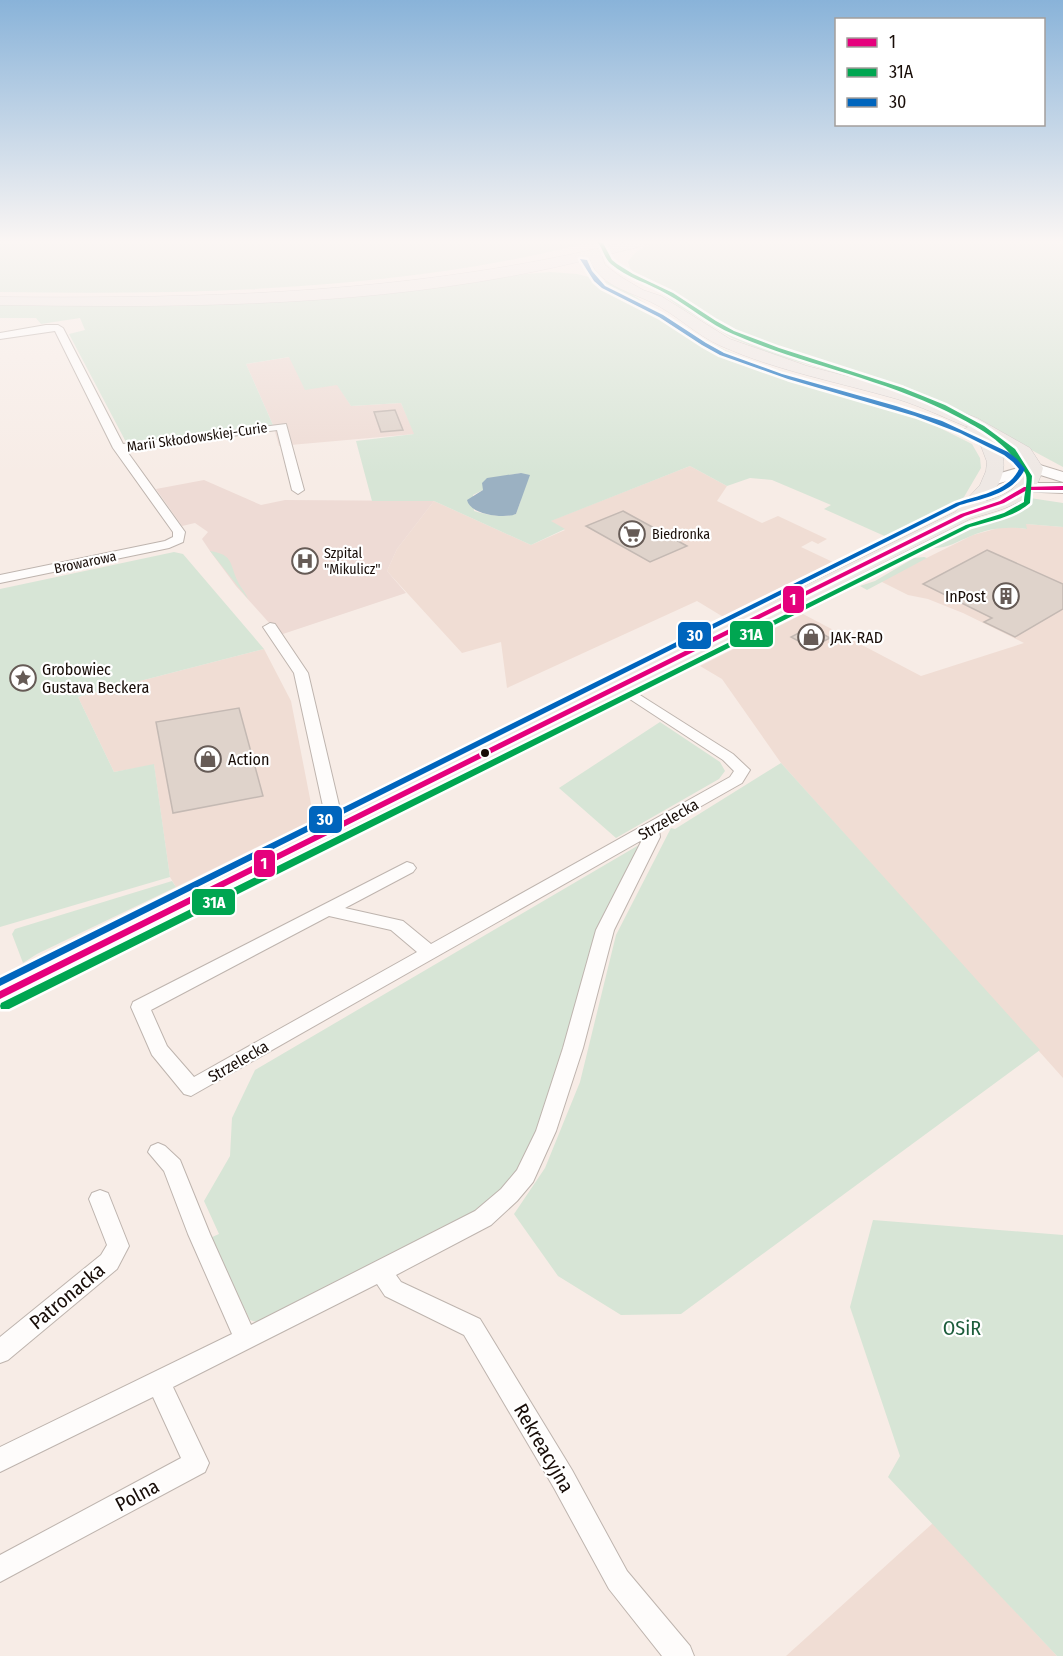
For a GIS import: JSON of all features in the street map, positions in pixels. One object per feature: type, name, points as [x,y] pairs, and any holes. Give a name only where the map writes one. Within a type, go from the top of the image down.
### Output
[{"type":"main road","points":[[0,995],[621,687],[963,514],[1002,502],[1026,488],[1033,477],[1034,468],[1024,452],[971,422],[891,392],[863,387],[745,350],[712,335],[688,319]]},
{"type":"main road","points":[[863,387],[881,397],[987,441],[996,461],[993,480],[963,514]]},
{"type":"street","name":"Marii Skłodowskiej-Curie","points":[[0,336],[58,328],[119,448],[179,532],[179,539],[169,544]]},
{"type":"street","name":"Marii Skłodowskiej-Curie","points":[[119,448],[282,426],[298,490]]},
{"type":"street","points":[[987,441],[1034,468],[1059,477]]},
{"type":"street","points":[[993,480],[1034,468]]},
{"type":"street","points":[[1026,488],[1063,488]]},
{"type":"street","name":"Browarowa","points":[[3,578],[169,544]]},
{"type":"street","points":[[0,564],[3,578]]},
{"type":"street","points":[[270,627],[301,673],[334,820],[340,825]]},
{"type":"street","name":"Strzelecka","points":[[407,868],[140,1007],[159,1050],[191,1088],[736,780],[742,770],[728,757],[621,687]]},
{"type":"street","points":[[0,1460],[382,1272],[483,1218],[518,1186],[546,1131],[573,1048],[605,930],[652,837],[651,830]]},
{"type":"street","points":[[329,910],[397,925],[429,952]]},
{"type":"street","points":[[158,1152],[173,1166],[246,1340]]},
{"type":"street","name":"Patronacka","points":[[0,1352],[109,1262],[118,1246],[100,1199]]},
{"type":"street","name":"Rekreacyjna","points":[[382,1272],[393,1289],[472,1327],[563,1479],[618,1580],[680,1656]]},
{"type":"street","name":"Polna","points":[[0,1569],[196,1463],[159,1383]]},
{"type":"shaded area","points":[[290,357],[337,384],[351,406],[401,403],[415,434],[279,446],[273,425],[246,364]]},
{"type":"shaded area","points":[[690,466],[727,486],[717,501],[762,523],[778,516],[827,539],[818,544],[812,541],[801,547],[837,564],[731,617],[725,618],[697,601],[507,688],[501,642],[462,653],[387,571],[397,549],[434,501],[531,545],[565,530],[550,521]]},
{"type":"shaded area","name":"Szpital \"Mikulicz\"","points":[[204,480],[261,505],[285,500],[434,501],[397,549],[387,571],[406,593],[280,635],[236,586],[210,551],[202,539],[208,532],[195,523],[182,526],[156,489]]},
{"type":"shaded area","points":[[1026,524],[1063,527],[1063,1078],[781,763],[722,679],[700,666],[803,614],[921,676],[1024,643],[963,613],[928,599],[908,595],[880,581],[973,535],[1006,526],[1026,529]]},
{"type":"shaded area","points":[[264,649],[291,701],[314,819],[176,887],[170,877],[154,765],[114,772],[78,697]]},
{"type":"shaded area","points":[[933,1523],[1057,1656],[786,1656]]},
{"type":"green space","points":[[37,319],[72,319],[41,324]]},
{"type":"green space","points":[[81,319],[670,319],[725,350],[760,364],[920,418],[972,444],[980,458],[981,468],[964,497],[950,507],[889,538],[824,509],[831,505],[772,480],[750,478],[727,486],[690,466],[551,521],[565,529],[531,545],[434,501],[372,501],[356,441],[414,434],[401,403],[351,406],[337,385],[305,390],[289,357],[246,364],[273,425],[127,444],[69,334],[85,330]],"holes":[[[521,473],[521,500],[516,514],[495,516],[474,511],[473,495],[483,490],[487,479]]]},
{"type":"green space","points":[[701,319],[1063,319],[1063,467],[1024,446],[888,388],[775,355],[732,338]]},
{"type":"green space","points":[[1030,498],[1063,503],[1063,527],[1026,524],[1027,529],[991,529],[946,546],[930,548],[929,546]]},
{"type":"green space","points":[[210,551],[223,555],[230,561],[248,599]]},
{"type":"green space","points":[[174,552],[183,554],[264,649],[78,697],[114,772],[154,764],[170,877],[0,927],[0,589]]},
{"type":"green space","points":[[914,558],[927,558],[867,590],[860,586],[875,581]]},
{"type":"green space","points":[[660,722],[720,762],[725,771],[719,779],[616,838],[559,788]]},
{"type":"green space","points":[[781,763],[1040,1050],[681,1314],[621,1315],[558,1276],[514,1214],[545,1168],[580,1082],[616,935],[671,828],[675,829]]},
{"type":"green space","points":[[644,842],[541,1130],[518,1173],[482,1208],[259,1323],[250,1320],[210,1238],[219,1234],[204,1201],[230,1156],[232,1118],[255,1070]]},
{"type":"green space","points":[[172,881],[176,887],[37,954],[23,963],[12,934],[15,929]]},
{"type":"green space","name":"OSiR","points":[[873,1220],[1063,1235],[1063,1656],[1057,1656],[888,1477],[900,1456],[850,1307]]},
{"type":"water","points":[[521,473],[530,475],[516,514],[488,515],[474,509],[467,500],[483,490],[482,483],[487,478]]},
{"type":"building","points":[[395,410],[403,430],[381,432],[374,412]]},
{"type":"building","name":"Biedronka","points":[[623,511],[687,546],[650,562],[586,526]]},
{"type":"building","name":"InPost","points":[[987,550],[1063,584],[1063,609],[1015,637],[984,622],[992,618],[923,584]]},
{"type":"building","name":"JAK-RAD","points":[[810,627],[830,638],[811,648],[791,637]]},
{"type":"building","name":"Action","points":[[239,708],[263,796],[173,813],[156,722]]},
{"type":"transit line","name":"30","points":[[0,982],[958,504],[1004,488],[1018,477],[1022,469],[1001,450],[939,422],[780,375],[722,354],[666,319]]},
{"type":"transit line","name":"31A","points":[[5,1006],[968,526],[1006,514],[1027,503],[1029,476],[1013,450],[982,427],[943,406],[901,389],[777,349],[732,332],[710,319]]},
{"type":"transit line","name":"1","points":[[0,995],[963,515],[1002,502],[1026,488],[1063,488]]},
{"type":"place","name":"Biedronka","points":[[632,534]]},
{"type":"place","name":"Szpital \"Mikulicz\"","points":[[305,561]]},
{"type":"place","name":"InPost","points":[[1006,596]]},
{"type":"place","name":"JAK-RAD","points":[[811,637]]},
{"type":"place","name":"Grobowiec Gustava Beckera","points":[[23,678]]},
{"type":"place","name":"Action","points":[[208,759]]}]
